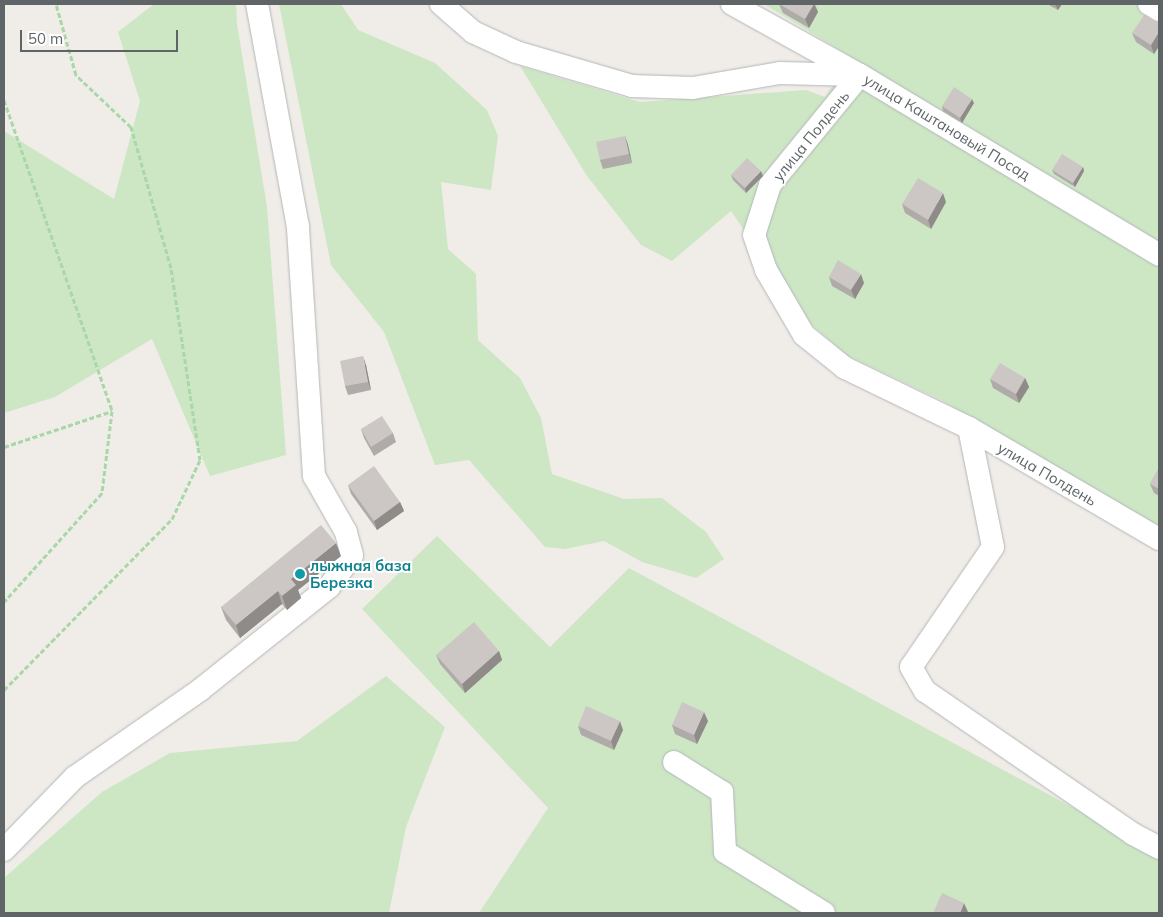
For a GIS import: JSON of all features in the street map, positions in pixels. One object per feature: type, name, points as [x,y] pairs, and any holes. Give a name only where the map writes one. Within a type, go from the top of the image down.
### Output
[{"type":"street","points":[[4,850],[75,777],[200,690],[322,593],[352,555],[346,532],[314,476],[298,227],[256,4]]},
{"type":"street","name":"улица Полдень","points":[[441,4],[474,32],[516,52],[632,86],[693,88],[780,73],[860,75]]},
{"type":"street","name":"улица Каштановый Посад","points":[[732,4],[860,75],[1159,255]]},
{"type":"street","points":[[1149,4],[1159,10]]},
{"type":"street","name":"улица Полдень","points":[[860,75],[770,186],[754,235],[766,270],[804,335],[845,368],[969,428],[1159,538]]},
{"type":"street","points":[[969,428],[993,547],[911,668],[926,691],[1133,834],[1159,848]]},
{"type":"street","points":[[674,762],[722,792],[725,852],[824,913]]},
{"type":"path","points":[[4,690],[172,519],[200,460],[171,268],[131,127],[76,74],[56,4]]},
{"type":"path","points":[[4,100],[112,411],[102,493],[4,602]]},
{"type":"path","points":[[4,448],[112,411]]},
{"type":"green space","points":[[154,4],[236,4],[237,24],[267,207],[286,455],[210,476],[152,339],[55,397],[4,413],[4,131],[114,199],[140,101],[118,32]]},
{"type":"green space","points":[[279,4],[341,4],[358,30],[435,63],[487,110],[498,136],[491,190],[441,182],[448,249],[476,274],[478,340],[520,378],[541,418],[552,474],[624,499],[662,498],[706,532],[724,559],[696,578],[642,562],[604,541],[565,549],[545,547],[469,460],[435,465],[384,332],[331,265]]},
{"type":"green space","points":[[764,4],[1159,4],[1159,526],[941,400],[848,356],[805,319],[731,211],[672,261],[641,245],[587,176],[520,66],[640,102],[806,90],[825,97],[851,57]]},
{"type":"green space","points":[[437,536],[550,647],[629,568],[1159,854],[1159,913],[479,913],[548,808],[362,609]]},
{"type":"green space","points":[[386,676],[445,727],[406,827],[389,913],[4,913],[4,878],[102,792],[170,753],[297,741]]},
{"type":"building","points":[[779,4],[814,4],[805,19]]},
{"type":"building","points":[[1145,14],[1159,23],[1159,32],[1151,45],[1132,33]]},
{"type":"building","points":[[954,87],[972,99],[960,118],[942,106]]},
{"type":"building","points":[[625,136],[629,154],[600,160],[596,142]]},
{"type":"building","points":[[1062,154],[1083,167],[1073,183],[1052,170]]},
{"type":"building","points":[[747,158],[761,171],[745,188],[731,175]]},
{"type":"building","points":[[918,178],[943,193],[928,220],[902,204]]},
{"type":"building","points":[[838,260],[861,274],[851,290],[829,277]]},
{"type":"building","points":[[363,356],[368,382],[345,386],[340,361]]},
{"type":"building","points":[[1000,363],[1025,378],[1016,394],[990,379]]},
{"type":"building","points":[[382,416],[393,433],[371,447],[361,429]]},
{"type":"building","points":[[374,466],[400,502],[374,521],[348,485]]},
{"type":"building","points":[[1159,468],[1159,489],[1150,484]]},
{"type":"building","points":[[321,525],[336,543],[291,579],[296,585],[282,596],[278,591],[236,625],[221,607]]},
{"type":"building","points":[[474,622],[499,651],[462,684],[436,655]]},
{"type":"building","points":[[682,702],[704,712],[694,735],[672,725]]},
{"type":"building","points":[[586,706],[620,721],[611,741],[578,726]]},
{"type":"building","points":[[942,893],[964,903],[960,913],[933,913]]},
{"type":"place","name":"лыжная база Березка","points":[[300,574]]}]
